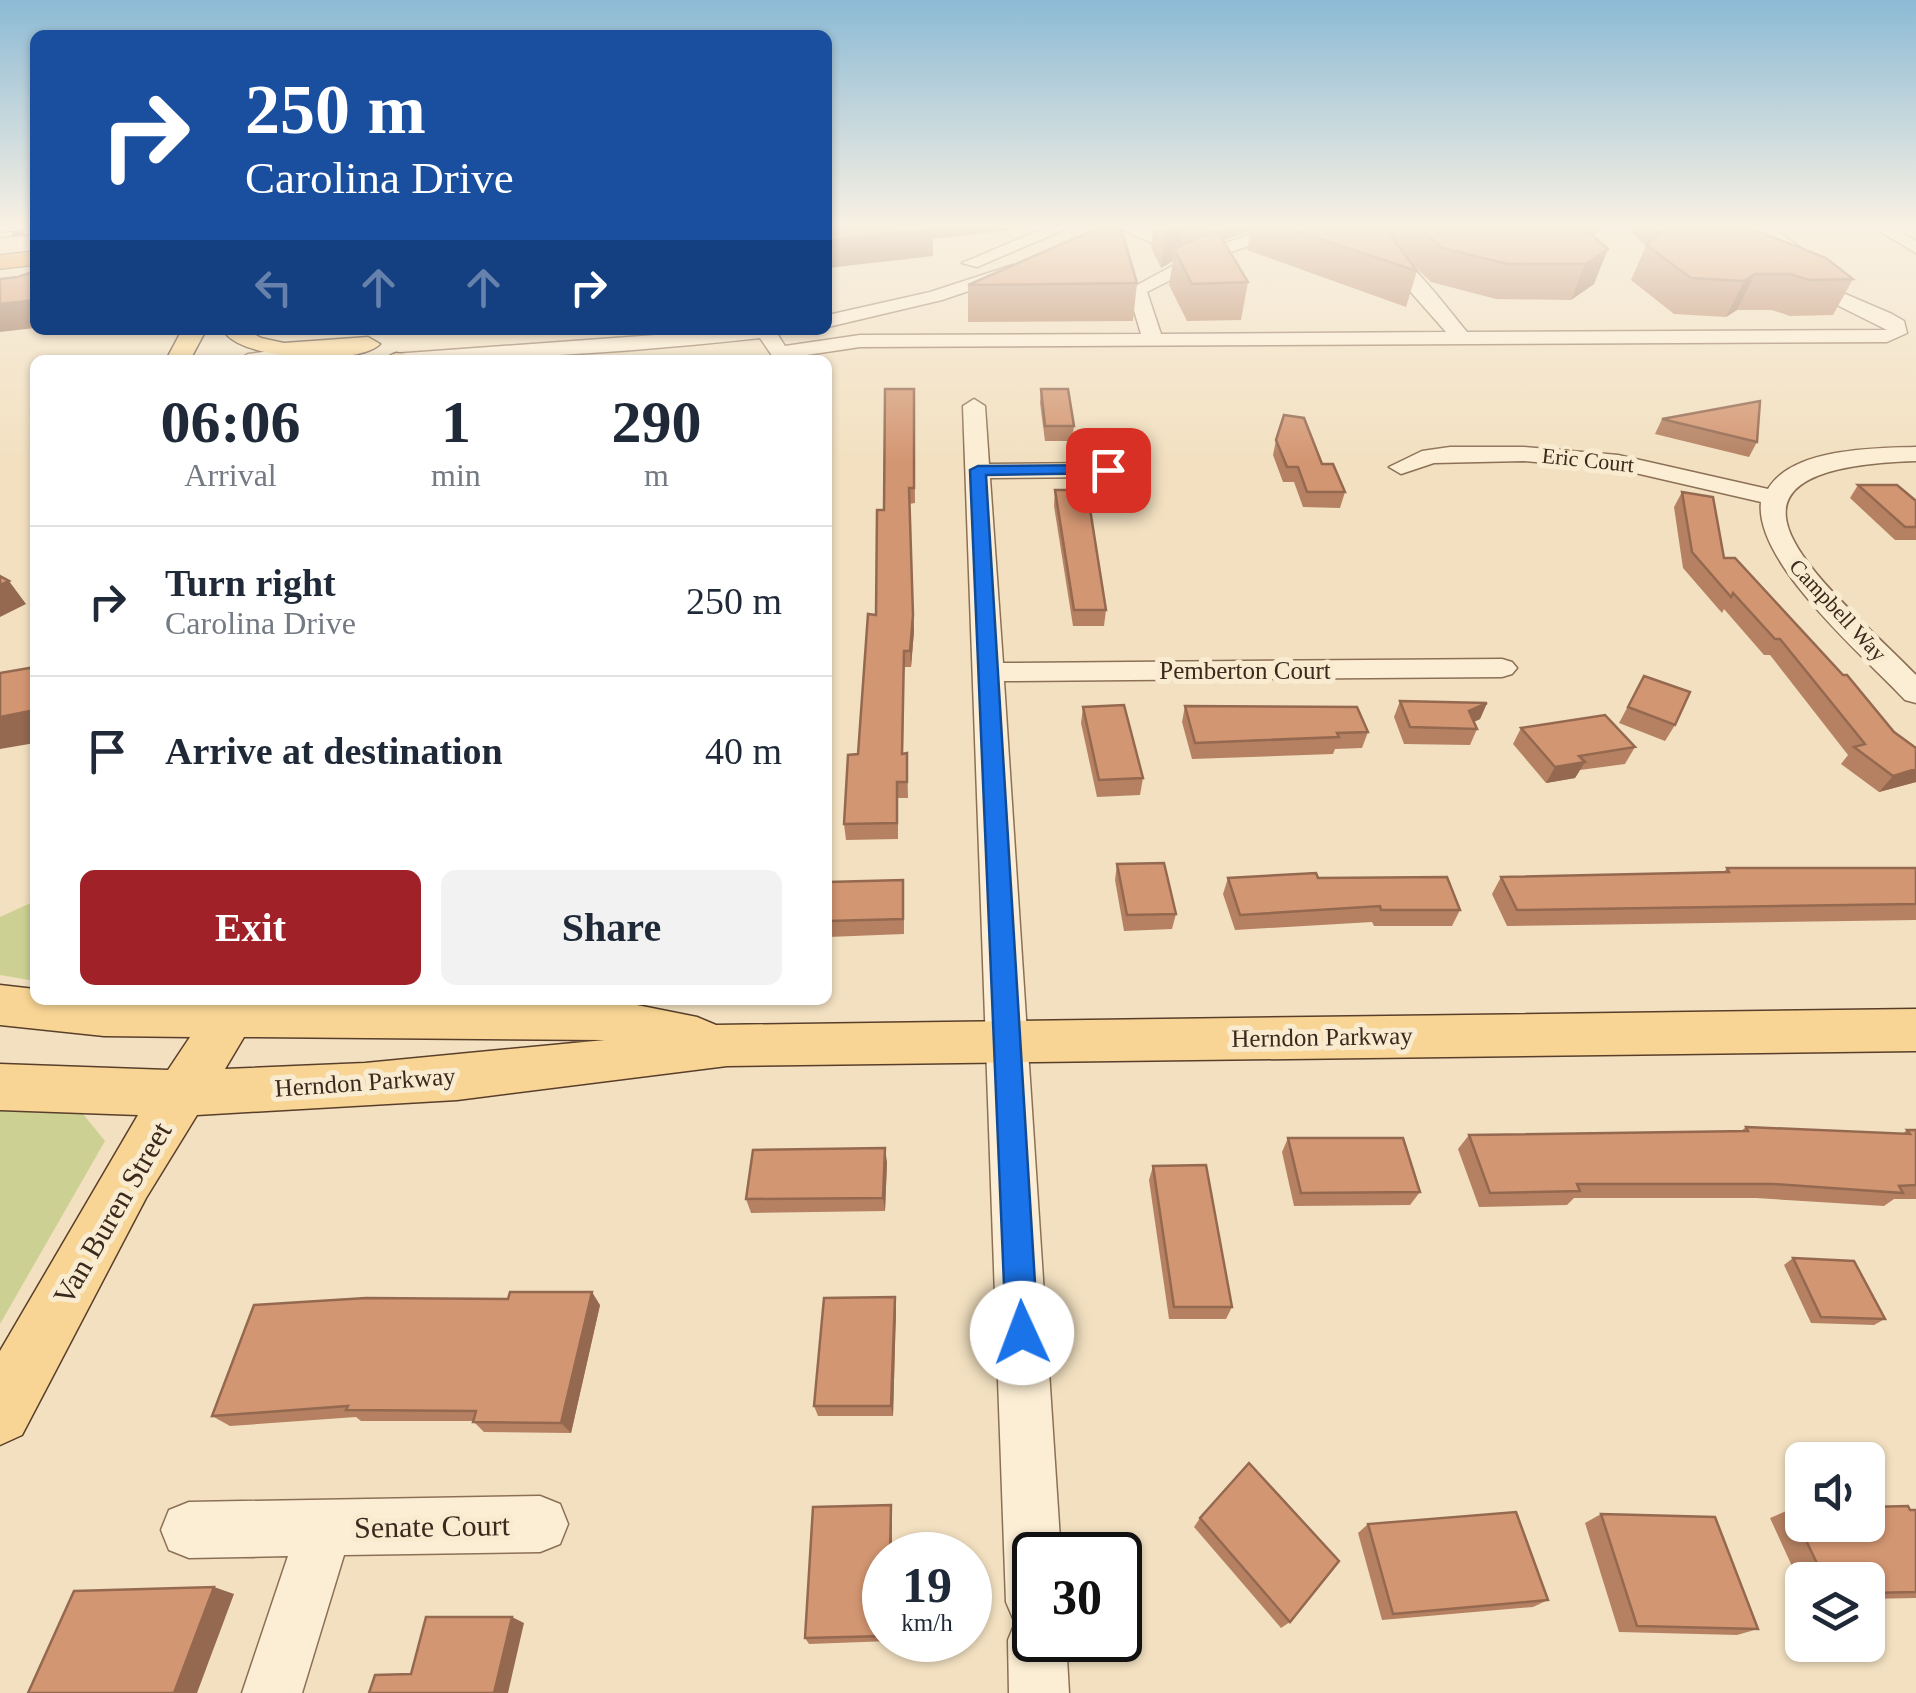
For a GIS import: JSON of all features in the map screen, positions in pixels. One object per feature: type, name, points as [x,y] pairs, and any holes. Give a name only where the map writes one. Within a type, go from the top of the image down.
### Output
[{"type":"main road","points":[[244,335],[251,344],[271,348],[368,344]]},
{"type":"main road","name":"Herndon Parkway","points":[[34,1005],[104,1016],[237,1006],[604,1019],[727,1045]]},
{"type":"main road","name":"Van Buren Street","points":[[0,1413],[127,1180],[237,1006]]},
{"type":"main road","name":"Herndon Parkway","points":[[0,1087],[182,1092],[576,1067],[727,1045],[1916,1030]]},
{"type":"street","points":[[832,320],[901,304]]},
{"type":"street","points":[[1142,304],[1154,340]]},
{"type":"street","points":[[1434,304],[1461,338]]},
{"type":"street","points":[[771,335],[780,353],[860,341],[1887,336],[1897,332],[1898,325],[1854,304]]},
{"type":"street","points":[[286,355],[368,344],[507,335]]},
{"type":"street","points":[[477,355],[734,335]]},
{"type":"street","points":[[974,406],[1032,1532]]},
{"type":"street","name":"Eric Court","points":[[1401,466],[1450,454],[1570,456],[1652,468],[1773,498]]},
{"type":"street","points":[[1773,498],[1788,479],[1832,461],[1916,454]]},
{"type":"street","points":[[978,470],[1108,470]]},
{"type":"street","name":"Campbell Way","points":[[1773,498],[1770,523],[1792,565],[1916,693]]},
{"type":"street","name":"Pemberton Court","points":[[988,672],[1502,668]]},
{"type":"street","name":"Senate Court","points":[[188,1530],[540,1524]]},
{"type":"street","name":"Senate Court","points":[[272,1693],[325,1528]]},
{"type":"street","points":[[1038,1662],[1040,1693]]},
{"type":"green space","points":[[30,903],[30,980],[0,975],[0,917]]},
{"type":"green space","points":[[0,1110],[83,1114],[105,1141],[0,1324]]},
{"type":"building","points":[[885,389],[914,389],[914,488],[909,488],[913,615],[910,651],[904,651],[902,754],[907,753],[907,782],[897,782],[897,823],[844,824],[848,755],[858,754],[868,614],[876,615],[877,510],[884,510]]},
{"type":"building","points":[[1041,389],[1068,389],[1074,426],[1045,426]]},
{"type":"building","points":[[1760,401],[1757,442],[1662,419]]},
{"type":"building","points":[[1284,415],[1304,418],[1322,464],[1333,464],[1345,492],[1307,492],[1298,467],[1287,467],[1276,440]]},
{"type":"building","points":[[1858,485],[1897,485],[1916,501],[1916,527],[1905,527]]},
{"type":"building","points":[[1055,490],[1087,490],[1106,610],[1074,610]]},
{"type":"building","points":[[1682,492],[1713,497],[1724,558],[1735,558],[1847,675],[1894,732],[1916,748],[1916,769],[1893,776],[1854,747],[1865,744],[1780,639],[1775,639],[1733,593],[1731,597],[1692,552]]},
{"type":"building","points":[[30,668],[30,711],[0,717],[0,673]]},
{"type":"building","points":[[1644,676],[1690,692],[1675,725],[1628,707]]},
{"type":"building","points":[[1400,701],[1487,703],[1469,711],[1477,729],[1410,727]]},
{"type":"building","points":[[1124,705],[1143,778],[1099,780],[1083,707]]},
{"type":"building","points":[[1185,706],[1357,707],[1368,732],[1337,733],[1339,737],[1195,743]]},
{"type":"building","points":[[1605,715],[1635,747],[1579,756],[1585,762],[1555,767],[1521,728]]},
{"type":"building","points":[[1164,863],[1176,914],[1127,915],[1117,864]]},
{"type":"building","points":[[1727,868],[1916,868],[1916,904],[1517,910],[1501,877],[1729,872]]},
{"type":"building","points":[[1316,873],[1318,878],[1447,877],[1460,910],[1381,910],[1380,906],[1240,915],[1228,878]]},
{"type":"building","points":[[903,880],[903,919],[832,921],[832,882]]},
{"type":"building","points":[[1746,1127],[1910,1134],[1907,1130],[1916,1130],[1916,1185],[1899,1186],[1903,1193],[1773,1184],[1577,1184],[1580,1191],[1490,1193],[1469,1135],[1748,1131]]},
{"type":"building","points":[[1288,1138],[1403,1138],[1420,1192],[1301,1193]]},
{"type":"building","points":[[885,1148],[883,1198],[746,1199],[753,1150]]},
{"type":"building","points":[[1206,1165],[1232,1307],[1174,1307],[1153,1166]]},
{"type":"building","points":[[1793,1258],[1854,1261],[1885,1319],[1821,1317]]},
{"type":"building","points":[[510,1292],[592,1292],[561,1423],[473,1422],[476,1411],[346,1410],[348,1406],[212,1416],[254,1305],[366,1298],[508,1299]]},
{"type":"building","points":[[895,1297],[891,1406],[814,1406],[824,1298]]},
{"type":"building","points":[[1249,1463],[1339,1561],[1290,1622],[1200,1518]]},
{"type":"building","points":[[891,1505],[890,1532],[862,1532],[862,1637],[805,1638],[813,1507]]},
{"type":"building","points":[[1908,1506],[1916,1510],[1916,1592],[1885,1593],[1885,1562],[1816,1562],[1807,1542],[1885,1542],[1885,1507]]},
{"type":"building","points":[[1516,1512],[1548,1600],[1393,1614],[1368,1524]]},
{"type":"building","points":[[1601,1514],[1715,1517],[1758,1629],[1637,1626]]},
{"type":"building","points":[[214,1587],[174,1693],[28,1693],[74,1591]]},
{"type":"building","points":[[426,1617],[512,1617],[494,1693],[369,1693],[375,1675],[411,1674]]},
{"type":"route","points":[[1022,1333],[978,470],[1108,470]]}]
